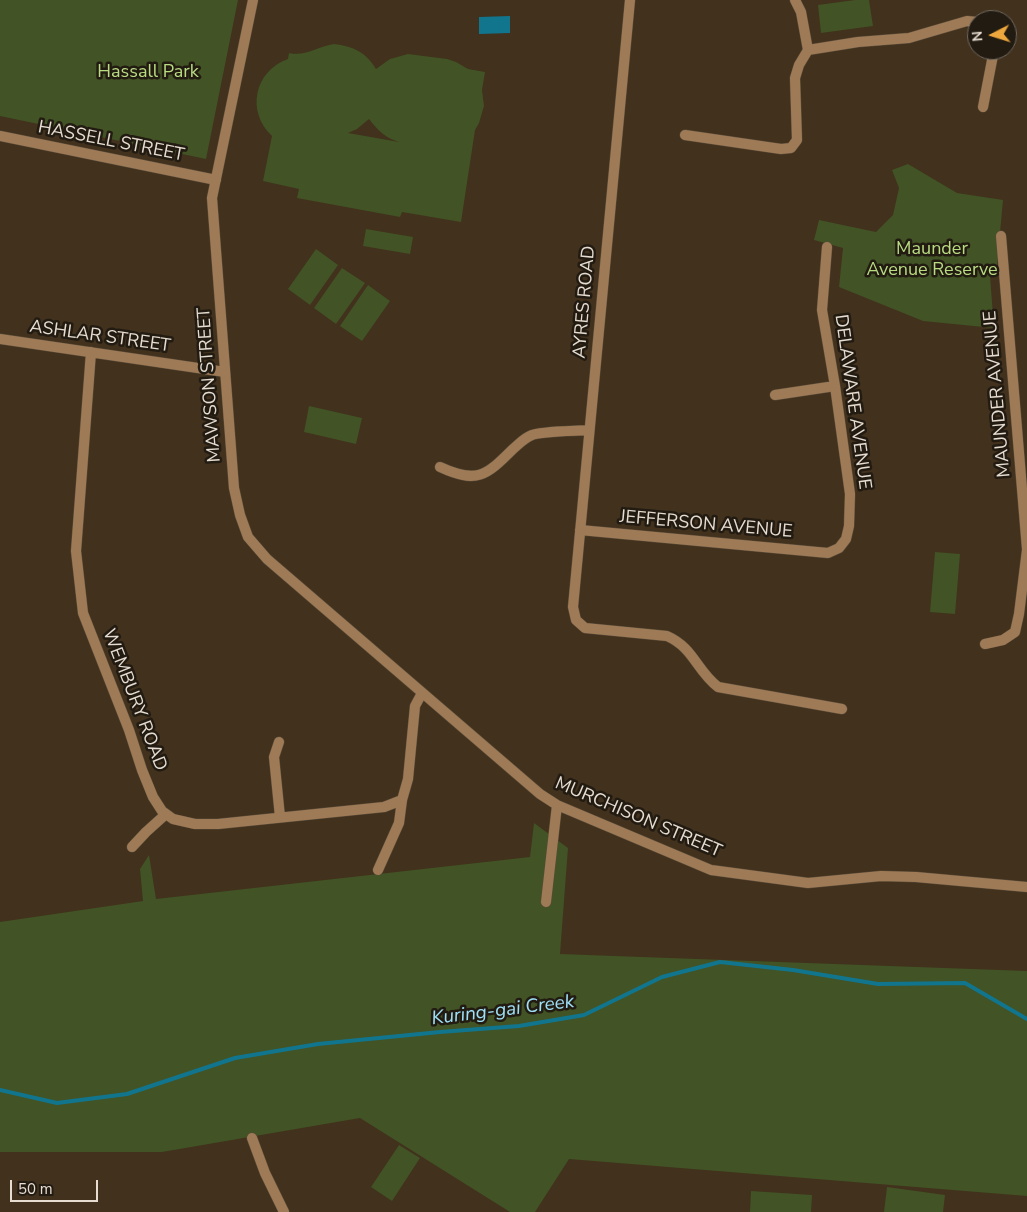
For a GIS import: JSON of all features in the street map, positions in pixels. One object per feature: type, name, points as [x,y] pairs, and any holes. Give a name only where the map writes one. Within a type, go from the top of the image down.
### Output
[{"type":"street","name":"MAWSON STREET","points":[[253,0],[212,198],[234,488],[240,515],[248,537],[266,559],[422,693]]},
{"type":"street","name":"AYRES ROAD","points":[[630,0],[573,607],[576,620],[585,628],[668,636],[680,642],[708,679],[718,687],[842,709]]},
{"type":"street","points":[[685,135],[782,149],[791,148],[797,140],[795,78],[798,65],[808,50],[801,12],[795,0]]},
{"type":"street","points":[[808,50],[858,42],[909,38],[967,21]]},
{"type":"street","points":[[983,107],[992,60]]},
{"type":"street","name":"HASSELL STREET","points":[[0,136],[216,180]]},
{"type":"street","name":"MAUNDER AVENUE","points":[[985,644],[1003,640],[1015,632],[1027,550],[1001,236]]},
{"type":"street","name":"DELAWARE AVENUE","points":[[827,247],[822,310],[850,494],[849,526],[846,539],[839,548],[828,553]]},
{"type":"street","name":"ASHLAR STREET","points":[[0,339],[225,372]]},
{"type":"street","name":"WEMBURY ROAD","points":[[91,352],[76,551],[83,613],[129,730],[149,788],[162,811],[166,814]]},
{"type":"street","points":[[775,395],[835,386]]},
{"type":"street","points":[[440,467],[457,475],[477,477],[490,471],[522,440],[532,434],[589,430]]},
{"type":"street","name":"JEFFERSON AVENUE","points":[[580,530],[828,553]]},
{"type":"street","points":[[378,870],[400,823],[402,800],[408,779],[415,706],[422,693]]},
{"type":"street","name":"MURCHISON STREET","points":[[422,693],[540,794],[557,805],[710,870],[808,883],[881,876],[916,877],[1027,887]]},
{"type":"street","points":[[279,742],[274,757],[280,817]]},
{"type":"street","points":[[132,847],[166,814],[173,819],[195,824],[218,824],[384,807],[402,800]]},
{"type":"street","points":[[546,902],[557,805]]},
{"type":"street","points":[[252,1138],[265,1173],[284,1212]]},
{"type":"green space","name":"Hassall Park","points":[[0,0],[238,0],[206,159],[0,116]]},
{"type":"green space","points":[[869,0],[873,26],[821,33],[818,5]]},
{"type":"green space","points":[[328,45],[341,45],[359,51],[376,69],[390,59],[408,54],[447,59],[468,69],[485,72],[482,90],[484,106],[475,130],[461,222],[402,212],[400,217],[297,198],[299,189],[263,181],[272,136],[259,116],[257,104],[261,82],[276,65],[288,59],[289,53],[301,54]],"holes":[[[369,119],[386,136],[399,142],[348,133],[357,129]]]},
{"type":"green space","name":"Maunder Avenue Reserve","points":[[908,164],[957,193],[1003,200],[996,276],[990,276],[994,328],[923,321],[839,287],[843,248],[814,240],[819,220],[876,232],[893,215],[899,188],[892,170]]},
{"type":"green space","points":[[366,229],[413,237],[410,254],[363,246]]},
{"type":"green space","points":[[316,249],[338,265],[310,305],[288,289]]},
{"type":"green space","points":[[342,268],[365,283],[336,324],[314,308]]},
{"type":"green space","points":[[368,285],[390,301],[362,341],[340,326]]},
{"type":"green space","points":[[309,406],[362,418],[356,444],[304,432]]},
{"type":"green space","points":[[935,552],[960,554],[955,614],[930,612]]},
{"type":"green space","points":[[534,823],[568,848],[560,954],[1027,971],[1027,1196],[569,1159],[535,1212],[510,1212],[360,1118],[162,1152],[0,1152],[0,922],[143,901],[140,869],[149,855],[156,899],[530,857]]},
{"type":"green space","points":[[399,1145],[420,1158],[392,1201],[371,1187]]},
{"type":"green space","points":[[887,1187],[945,1195],[943,1212],[884,1212]]},
{"type":"green space","points":[[751,1191],[812,1195],[811,1212],[750,1212]]},
{"type":"water","points":[[510,16],[510,33],[479,34],[479,17]]},
{"type":"waterway","name":"Kuring-gai Creek","points":[[0,1090],[57,1103],[127,1094],[235,1058],[318,1044],[519,1026],[584,1015],[662,977],[720,962],[793,970],[878,984],[965,983],[1027,1019]]}]
